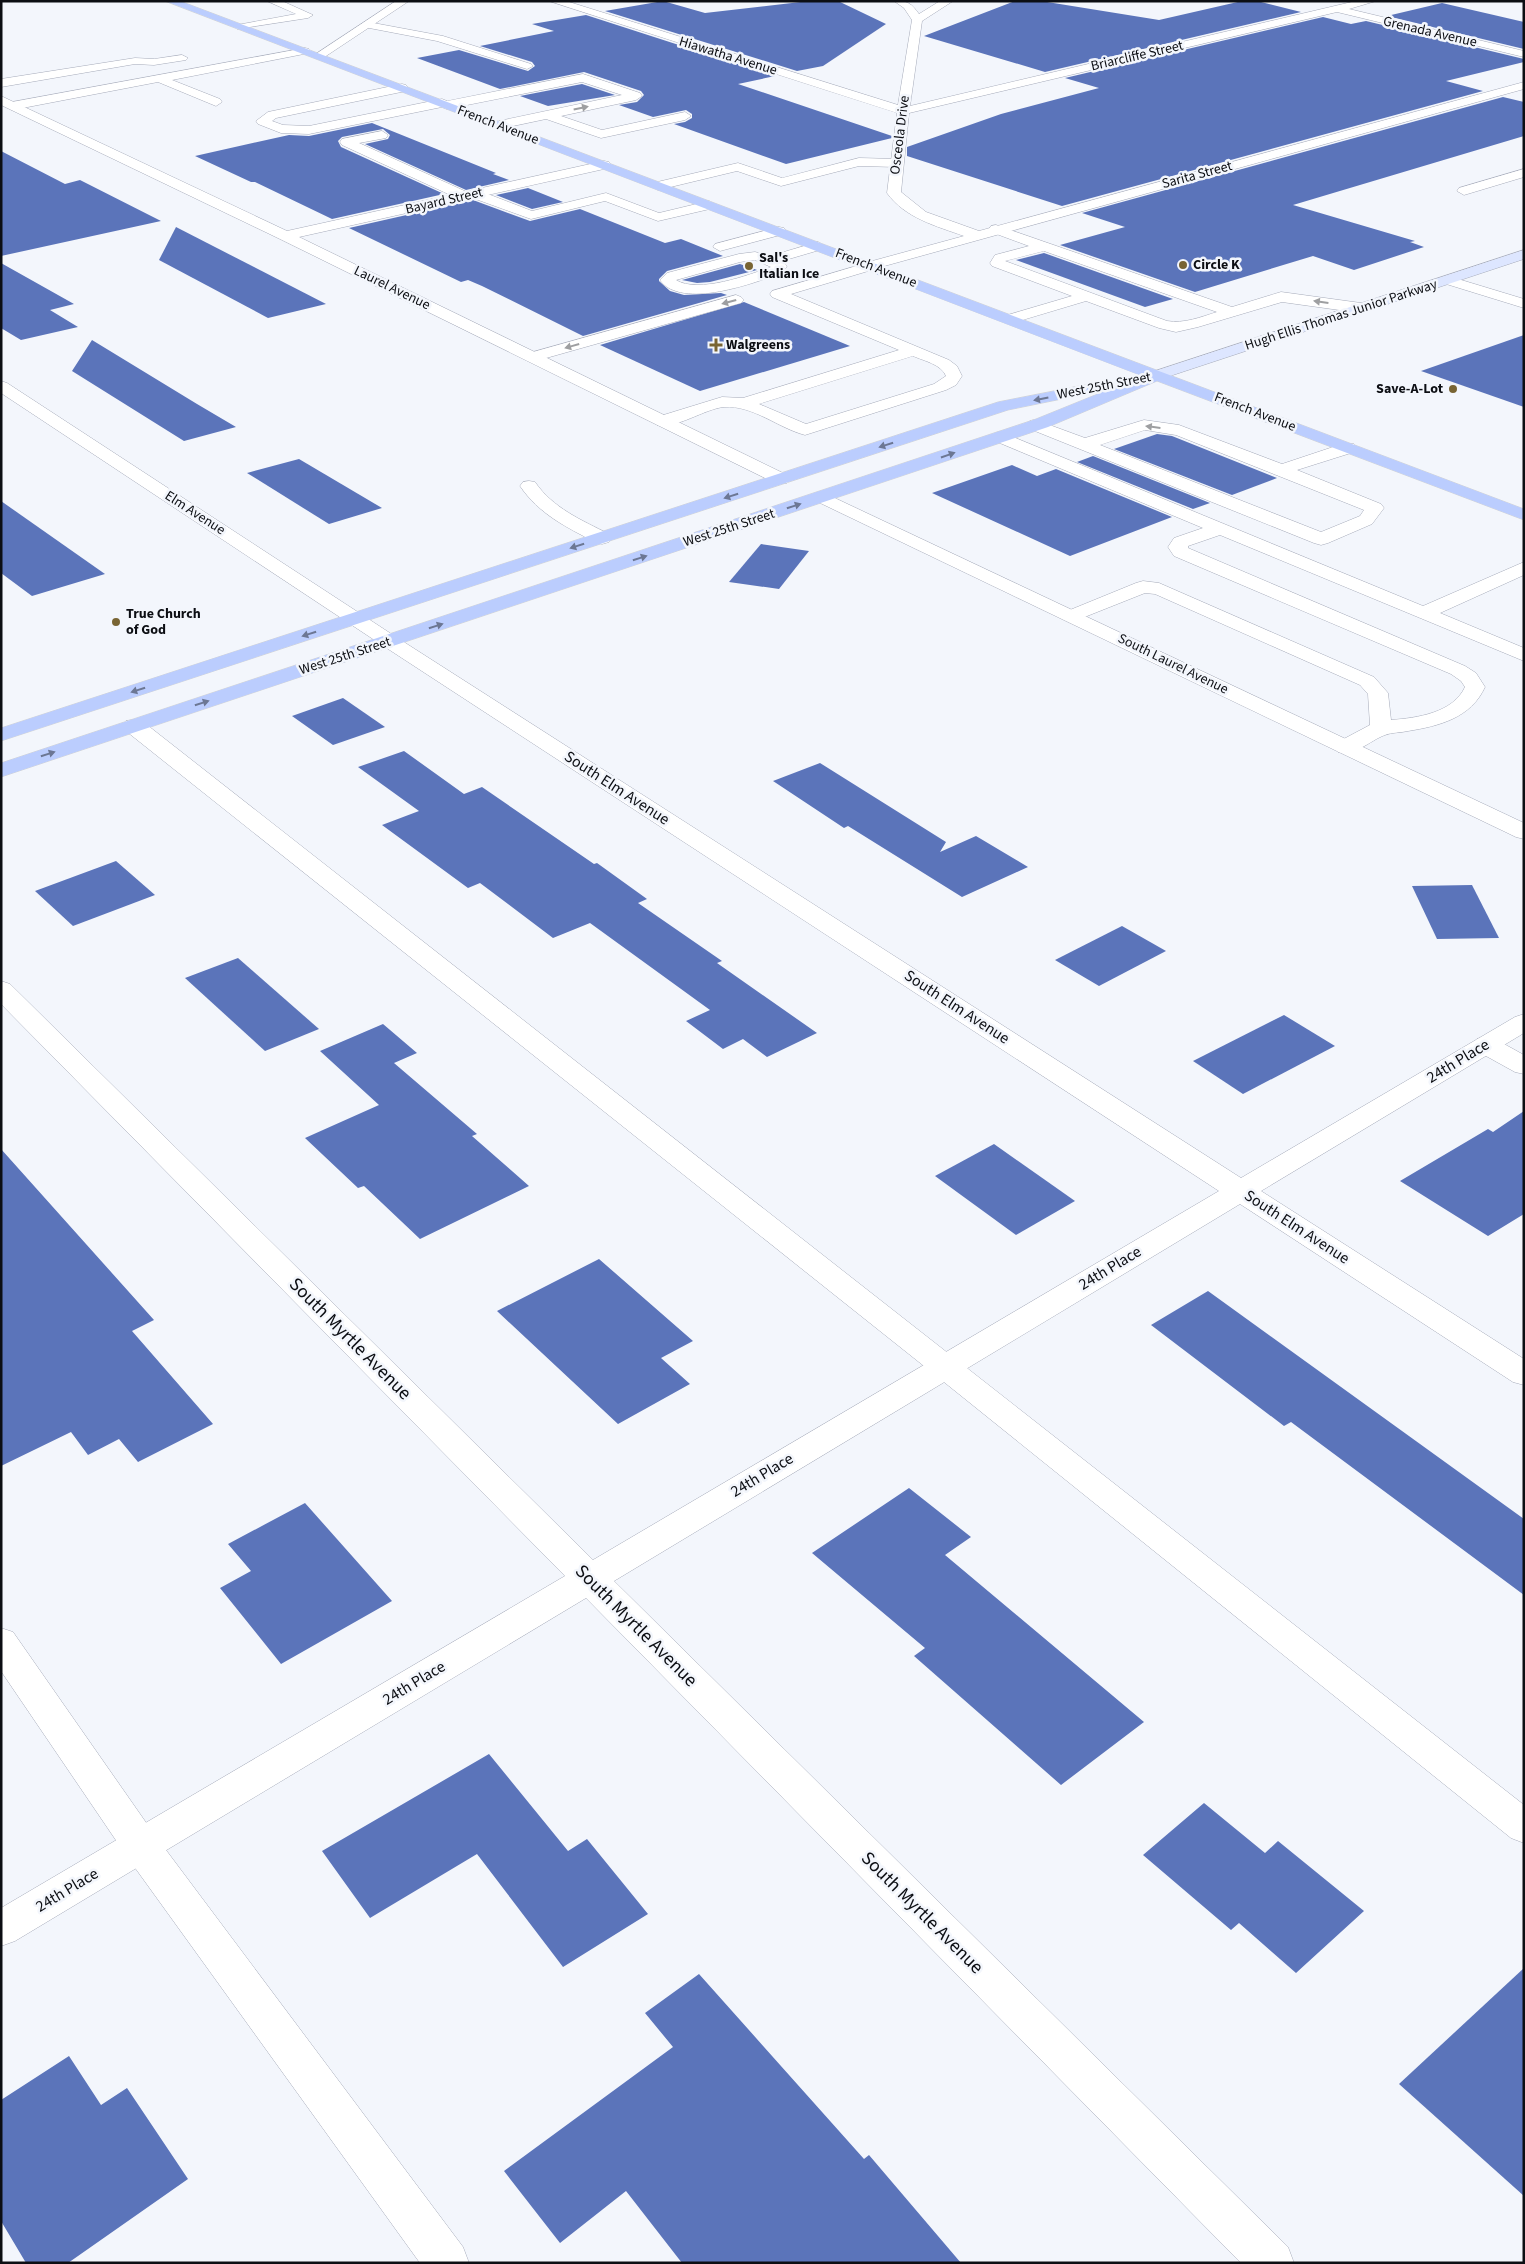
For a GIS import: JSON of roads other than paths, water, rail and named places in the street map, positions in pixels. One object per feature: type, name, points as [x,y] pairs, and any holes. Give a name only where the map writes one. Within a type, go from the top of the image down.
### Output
[{"type":"main road","name":"French Avenue","points":[[171,1],[1524,514]]},
{"type":"main road","name":"Hugh Ellis Thomas Junior Parkway","points":[[1158,375],[1524,254]]},
{"type":"main road","name":"West 25th Street","points":[[1,770],[1001,437],[1036,425],[1158,375]]},
{"type":"main road","name":"West 25th Street","points":[[1,735],[1004,406],[1158,375]]},
{"type":"street","points":[[241,27],[308,15],[272,1]]},
{"type":"street","points":[[319,56],[404,1]]},
{"type":"street","name":"Hiawatha Avenue","points":[[554,1],[903,111]]},
{"type":"street","points":[[899,1],[908,6],[917,20],[948,1]]},
{"type":"street","name":"Briarcliffe Street","points":[[903,111],[1371,1]]},
{"type":"street","name":"Grenada Avenue","points":[[1336,10],[1524,54]]},
{"type":"street","name":"Osceola Drive","points":[[917,20],[903,111],[894,193],[903,205],[921,216],[976,235]]},
{"type":"street","points":[[368,25],[439,38],[527,66]]},
{"type":"street","points":[[251,47],[279,42]]},
{"type":"street","points":[[7,103],[305,51]]},
{"type":"street","points":[[1,83],[136,61],[154,62],[193,56]]},
{"type":"street","points":[[158,78],[216,102]]},
{"type":"street","points":[[402,88],[272,115],[262,121],[282,129],[309,130],[583,78],[636,96],[499,125]]},
{"type":"street","name":"Sarita Street","points":[[532,357],[870,266],[976,235],[1524,85]]},
{"type":"street","name":"Laurel Avenue","points":[[7,103],[285,236],[781,479]]},
{"type":"street","points":[[548,115],[601,134],[685,116]]},
{"type":"street","points":[[447,121],[474,116]]},
{"type":"street","points":[[392,133],[346,142],[470,195],[531,215],[606,197],[658,217],[709,205]]},
{"type":"street","points":[[658,186],[738,167],[781,182],[860,162],[897,163]]},
{"type":"street","name":"Bayard Street","points":[[285,236],[604,165]]},
{"type":"street","points":[[1464,191],[1524,173]]},
{"type":"street","points":[[996,230],[1044,246],[1085,280]]},
{"type":"street","points":[[704,251],[779,231]]},
{"type":"street","points":[[770,260],[780,266],[778,269],[706,290],[686,290],[669,283],[667,280],[672,276],[739,258],[755,256],[770,260],[818,246]]},
{"type":"street","points":[[1044,246],[1000,258],[997,262],[1017,271],[1055,273],[1117,290],[1176,292],[1232,312]]},
{"type":"street","points":[[1055,273],[1117,290],[1137,291]]},
{"type":"street","points":[[1009,319],[1085,280]]},
{"type":"street","points":[[1448,280],[1523,303]]},
{"type":"street","points":[[1117,290],[1147,319],[1176,327],[1281,297],[1361,308]]},
{"type":"street","points":[[744,403],[805,430],[940,387],[950,382],[954,376],[952,369],[943,363],[764,295]]},
{"type":"street","points":[[1281,297],[1313,324]]},
{"type":"street","points":[[1186,306],[1202,301]]},
{"type":"street","points":[[1147,319],[1163,314]]},
{"type":"street","points":[[664,421],[722,402],[744,403],[914,351]]},
{"type":"street","name":"Elm Avenue","points":[[1,386],[389,641]]},
{"type":"street","points":[[1036,425],[1120,458],[1178,463]]},
{"type":"street","points":[[1085,444],[1144,425],[1179,430],[1199,442],[1299,482],[1375,508],[1366,520],[1321,539],[1243,498],[1149,460]]},
{"type":"street","points":[[1001,437],[1524,655]]},
{"type":"street","points":[[1299,482],[1348,448]]},
{"type":"street","points":[[528,486],[535,498],[548,508],[602,538]]},
{"type":"street","name":"South Laurel Avenue","points":[[822,497],[1524,832]]},
{"type":"street","points":[[1221,528],[1181,542],[1177,547],[1181,552],[1220,570],[1302,602],[1458,670],[1469,677],[1475,687],[1472,696],[1464,705],[1438,718],[1381,729],[1346,747]]},
{"type":"street","points":[[1424,613],[1524,568]]},
{"type":"street","points":[[1072,616],[1143,587],[1159,589],[1368,681],[1378,693],[1381,729]]},
{"type":"street","name":"South Elm Avenue","points":[[389,641],[1524,1374]]},
{"type":"street","points":[[134,726],[945,1366],[1524,1827]]},
{"type":"street","name":"South Myrtle Avenue","points":[[1,989],[1272,2263]]},
{"type":"street","name":"24th Place","points":[[1,1929],[1524,1022]]},
{"type":"street","points":[[1486,1045],[1524,1066]]},
{"type":"street","points":[[1,1642],[141,1846],[446,2263]]},
{"type":"place","name":"Circle K","points":[[1183,265]]},
{"type":"place","name":"Sal's Italian Ice","points":[[749,266]]},
{"type":"place","name":"Walgreens","points":[[716,345]]},
{"type":"place","name":"Save-A-Lot","points":[[1453,389]]},
{"type":"place","name":"True Church of God","points":[[116,622]]}]
